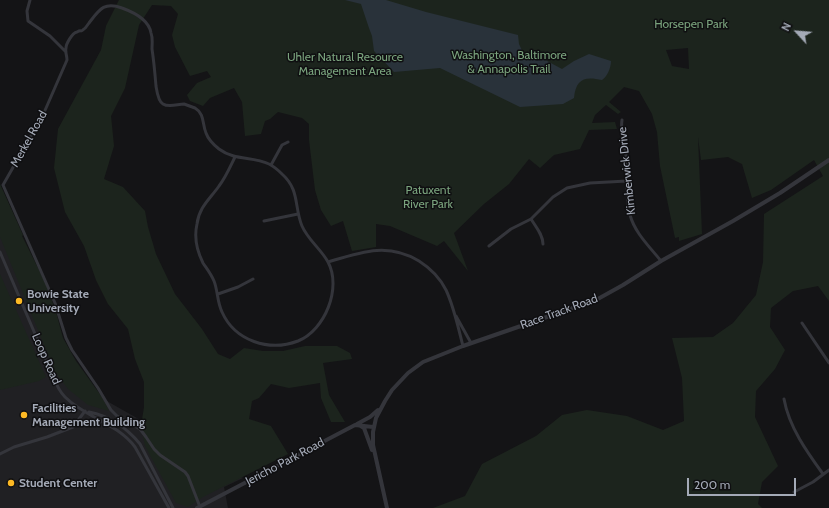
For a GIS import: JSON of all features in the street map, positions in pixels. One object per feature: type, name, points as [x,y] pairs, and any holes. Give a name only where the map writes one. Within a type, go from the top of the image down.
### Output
[{"type":"street","points":[[30,0],[27,11],[28,21],[50,36],[66,52]]},
{"type":"street","name":"Merkel Road","points":[[199,507],[188,476],[185,472],[160,456],[140,429],[117,416],[72,350],[66,338],[55,303],[3,185],[29,141],[46,108],[67,57],[66,46],[74,34],[84,30],[103,7],[107,5],[116,6],[138,15],[152,34],[156,84],[160,100],[164,105],[184,104],[193,107],[200,112],[203,117],[208,137],[219,148],[235,158]]},
{"type":"street","name":"Kimberwick Drive","points":[[622,120],[621,132],[625,142],[628,208],[632,220],[643,239],[661,261]]},
{"type":"street","points":[[271,165],[282,145],[288,142]]},
{"type":"street","points":[[235,158],[257,160],[271,165],[286,178],[296,195],[298,214],[301,224],[307,235],[328,262],[331,269],[332,282],[331,298],[327,312],[318,325],[306,336],[297,341],[287,344],[268,346],[244,337],[228,322],[221,310],[214,280],[203,263],[198,250],[196,226],[198,216],[203,206],[222,183],[235,158]]},
{"type":"street","name":"Race Track Road","points":[[387,508],[372,438],[374,427],[376,418],[396,385],[417,365],[471,343],[596,300],[661,261],[761,205],[829,160]]},
{"type":"street","points":[[489,246],[511,229],[531,219],[552,197],[567,188],[590,183],[627,181]]},
{"type":"street","points":[[264,221],[298,214]]},
{"type":"street","points":[[531,219],[540,233],[543,244]]},
{"type":"street","points":[[328,262],[373,250],[402,252],[421,262],[438,278],[446,290],[463,346]]},
{"type":"street","name":"Loop Road","points":[[0,252],[57,386],[66,398],[116,429],[130,440],[136,447],[171,508]]},
{"type":"street","points":[[218,294],[238,287],[253,279]]},
{"type":"street","points":[[454,313],[471,343]]},
{"type":"street","points":[[802,323],[829,363]]},
{"type":"street","points":[[784,400],[786,411],[800,440],[824,474]]},
{"type":"street","name":"Jericho Park Road","points":[[199,507],[357,425],[370,417],[383,405]]},
{"type":"street","points":[[0,454],[14,447],[73,427],[78,423],[85,411]]},
{"type":"street","points":[[357,425],[374,427]]},
{"type":"street","points":[[357,425],[364,428],[372,451],[375,455]]},
{"type":"street","points":[[794,492],[813,482],[829,470]]},
{"type":"shaded area","points":[[345,0],[386,0],[426,12],[518,35],[519,44],[525,57],[531,59],[541,56],[562,69],[589,54],[611,61],[610,66],[607,75],[602,80],[590,78],[582,80],[577,87],[574,98],[563,104],[520,107],[440,68],[394,72],[374,51],[372,36],[361,4]]},
{"type":"shaded area","name":"Bowie State University","points":[[0,220],[75,383],[243,478],[224,487],[228,508],[0,508]]},
{"type":"green space","points":[[119,0],[829,0],[829,301],[818,286],[793,291],[771,308],[770,327],[785,350],[775,369],[756,391],[755,417],[778,466],[762,482],[758,504],[762,508],[433,508],[465,496],[482,464],[536,436],[562,415],[587,410],[627,416],[663,430],[684,421],[682,378],[672,338],[713,337],[733,323],[756,295],[763,262],[764,214],[823,176],[814,160],[771,190],[752,198],[742,164],[728,157],[701,160],[698,137],[702,234],[679,241],[679,237],[675,238],[660,166],[657,132],[652,114],[639,91],[624,87],[609,102],[621,112],[618,114],[606,105],[595,115],[592,123],[615,122],[617,129],[589,130],[580,149],[554,155],[540,168],[529,159],[509,184],[484,204],[454,233],[468,271],[444,241],[437,246],[390,226],[376,224],[376,247],[352,251],[343,221],[331,226],[321,210],[315,190],[309,140],[309,124],[302,118],[278,112],[270,119],[265,121],[261,134],[245,136],[242,102],[234,88],[210,98],[203,106],[190,101],[187,95],[197,83],[211,77],[207,71],[190,76],[175,47],[172,35],[178,14],[171,6],[152,5],[139,25],[125,88],[111,116],[114,146],[104,179],[123,187],[145,211],[156,254],[175,294],[202,329],[218,354],[230,359],[244,348],[263,351],[283,351],[305,346],[337,346],[350,353],[352,359],[323,363],[329,395],[345,422],[331,422],[321,398],[320,383],[289,388],[271,384],[259,398],[252,401],[249,419],[271,426],[288,454],[203,497],[188,507],[176,503],[145,446],[141,426],[144,407],[144,382],[135,359],[128,329],[108,304],[96,280],[84,246],[65,212],[54,168],[58,129],[101,50],[106,26]],"holes":[[[688,48],[689,69],[672,66],[666,50]]]},
{"type":"green space","points":[[0,184],[23,235],[22,236],[46,284],[63,338],[76,361],[102,397],[109,411],[88,405],[68,389],[55,372],[0,237]]},
{"type":"green space","points":[[0,274],[46,377],[39,381],[0,390]]},
{"type":"place","name":"Bowie State University","points":[[19,301]]},
{"type":"place","name":"Facilities Management Building","points":[[24,415]]},
{"type":"place","name":"Student Center","points":[[11,483]]},
{"type":"park label","name":"Horsepen Park","points":[[691,24]]},
{"type":"park label","name":"Washington, Baltimore & Annapolis Trail","points":[[509,62]]},
{"type":"park label","name":"Uhler Natural Resource Management Area","points":[[345,64]]},
{"type":"park label","name":"Patuxent River Park","points":[[428,197]]}]
